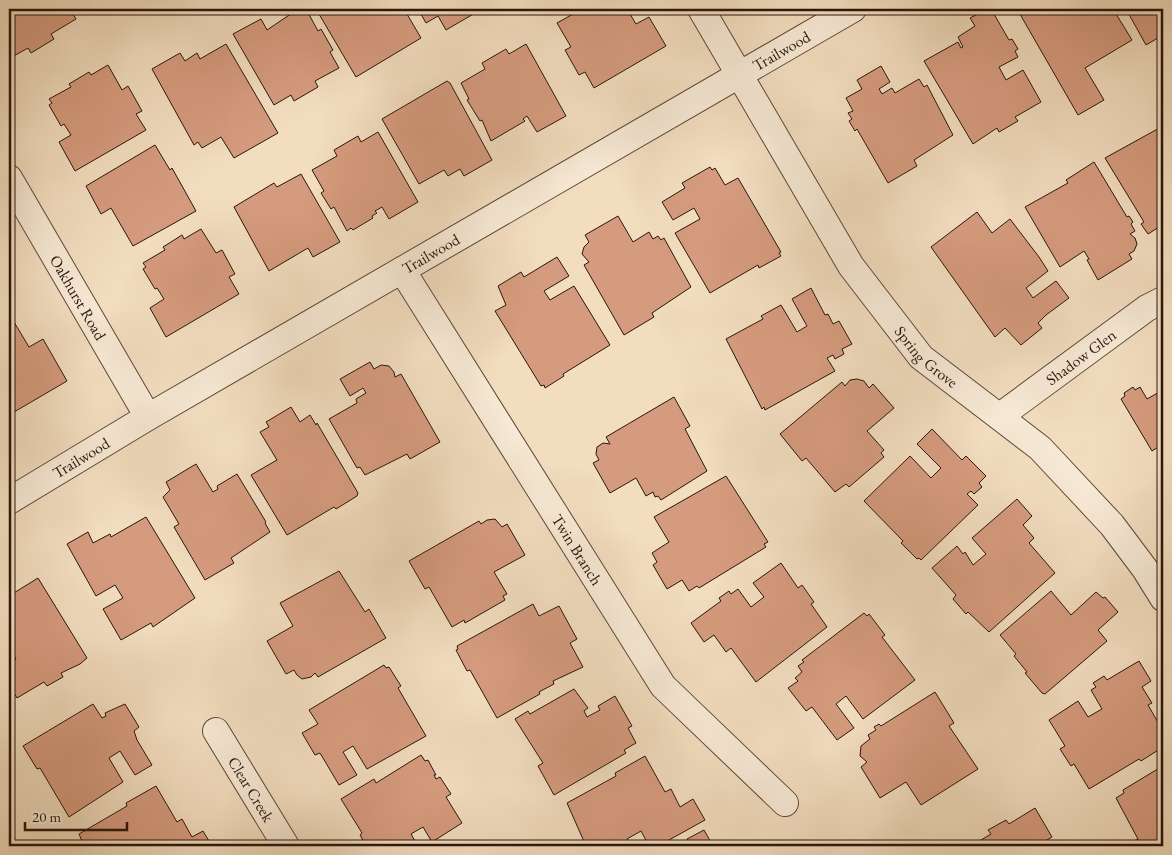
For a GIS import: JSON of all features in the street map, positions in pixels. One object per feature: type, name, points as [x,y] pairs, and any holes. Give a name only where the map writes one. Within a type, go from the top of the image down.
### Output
[{"type":"street","name":"Spring Grove","points":[[701,9],[851,266],[921,356],[1040,448],[1112,525],[1163,598]]},
{"type":"street","name":"Trailwood","points":[[9,501],[148,417],[853,9]]},
{"type":"street","name":"Oakhurst Road","points":[[9,178],[148,417]]},
{"type":"street","name":"Twin Branch","points":[[402,270],[663,686],[786,803]]},
{"type":"street","name":"Shadow Glen","points":[[1000,416],[1147,308],[1163,300]]},
{"type":"street","name":"Clear Creek","points":[[216,731],[286,846]]},
{"type":"building","points":[[9,9],[70,9],[76,19],[51,34],[54,39],[31,53],[28,48],[12,57],[9,52]]},
{"type":"building","points":[[298,9],[306,9],[318,31],[321,29],[333,50],[330,52],[339,68],[315,81],[318,87],[294,101],[291,95],[274,105],[233,34],[261,19],[267,30]]},
{"type":"building","points":[[316,9],[404,9],[421,38],[356,77]]},
{"type":"building","points":[[418,9],[482,9],[446,30],[438,16],[426,23]]},
{"type":"building","points":[[541,9],[558,9],[545,15]]},
{"type":"building","points":[[582,9],[627,9],[636,24],[649,17],[666,46],[594,88],[585,72],[579,75],[565,50],[571,47],[557,23]]},
{"type":"building","points":[[991,9],[1009,40],[1012,39],[1018,49],[1015,51],[1018,57],[999,67],[1006,80],[1023,70],[1041,102],[1015,117],[1018,121],[999,132],[997,128],[973,144],[924,61],[958,42],[961,48],[963,47],[958,37],[975,26],[970,18]]},
{"type":"building","points":[[1017,9],[1113,9],[1132,40],[1085,68],[1104,100],[1078,115]]},
{"type":"building","points":[[1126,9],[1163,9],[1163,35],[1146,45]]},
{"type":"building","points":[[226,44],[278,133],[234,158],[221,137],[202,148],[198,142],[194,145],[152,69],[180,53],[185,61],[197,53],[200,59]]},
{"type":"building","points":[[526,44],[566,116],[537,132],[527,116],[523,119],[525,121],[491,141],[482,120],[480,121],[467,100],[469,99],[461,83],[485,69],[482,63],[506,49],[509,54]]},
{"type":"building","points":[[108,65],[122,90],[128,86],[142,111],[136,114],[146,130],[75,171],[59,142],[71,135],[64,124],[61,126],[49,105],[52,103],[49,99],[71,87],[69,84],[89,72],[91,75]]},
{"type":"building","points":[[881,66],[890,82],[879,89],[882,94],[892,88],[895,93],[919,79],[924,87],[927,85],[953,135],[914,160],[917,166],[888,183],[857,129],[855,131],[849,121],[852,119],[848,113],[853,111],[846,98],[862,89],[857,80]]},
{"type":"building","points":[[447,81],[450,83],[492,160],[464,176],[460,169],[448,176],[444,170],[419,184],[382,119]]},
{"type":"building","points":[[1163,126],[1163,233],[1159,227],[1148,234],[1141,224],[1144,222],[1105,158]]},
{"type":"building","points":[[378,132],[418,202],[389,219],[382,207],[375,211],[377,213],[372,216],[373,218],[353,230],[351,228],[347,231],[334,207],[331,209],[321,193],[324,191],[312,170],[337,156],[334,150],[358,136],[361,142]]},
{"type":"building","points":[[155,145],[170,170],[172,168],[196,211],[133,246],[111,208],[101,214],[86,186]]},
{"type":"building","points":[[1094,162],[1127,217],[1129,216],[1133,222],[1131,224],[1135,231],[1130,234],[1135,238],[1137,244],[1134,251],[1129,254],[1132,259],[1098,280],[1084,251],[1060,267],[1025,207],[1068,183],[1066,180]]},
{"type":"building","points":[[710,167],[712,170],[715,168],[725,185],[738,178],[781,252],[779,253],[781,256],[759,268],[758,265],[710,293],[675,233],[700,219],[694,208],[673,220],[662,202],[685,188],[682,183]]},
{"type":"building","points":[[301,174],[340,242],[313,257],[308,248],[269,271],[234,207],[274,183],[277,187]]},
{"type":"building","points":[[977,212],[992,233],[1010,219],[1039,257],[1048,271],[1026,288],[1033,298],[1056,281],[1069,298],[1046,315],[1038,323],[1042,328],[1021,345],[1005,328],[995,337],[931,247]]},
{"type":"building","points":[[618,216],[633,242],[649,232],[653,239],[658,236],[661,240],[664,238],[691,287],[652,313],[654,317],[624,335],[584,265],[589,262],[582,254],[584,247],[589,242],[585,235]]},
{"type":"building","points":[[201,229],[216,253],[222,250],[235,274],[229,277],[239,294],[166,337],[150,308],[164,299],[157,288],[155,289],[143,269],[146,267],[143,263],[165,250],[163,247],[182,235],[184,239]]},
{"type":"building","points":[[557,257],[569,276],[544,291],[550,300],[574,286],[610,345],[563,374],[564,376],[545,388],[544,385],[541,386],[495,311],[506,305],[498,286],[521,272],[524,277]]},
{"type":"building","points":[[811,288],[825,315],[828,314],[833,324],[839,321],[852,344],[842,349],[844,354],[835,359],[833,355],[827,358],[835,371],[765,410],[764,407],[762,409],[726,339],[763,319],[761,316],[781,305],[797,332],[807,326],[792,299]]},
{"type":"building","points":[[14,322],[29,347],[43,339],[67,381],[9,415],[9,324]]},
{"type":"building","points":[[370,362],[374,369],[381,365],[389,366],[394,372],[395,377],[401,374],[440,442],[410,459],[407,454],[365,475],[360,467],[357,468],[329,419],[357,403],[356,399],[366,393],[363,388],[350,396],[340,379]]},
{"type":"building","points":[[850,380],[864,381],[869,388],[873,384],[894,408],[867,431],[884,450],[881,453],[884,457],[849,487],[846,484],[835,492],[806,458],[802,461],[780,434],[842,382],[845,386]]},
{"type":"building","points":[[1133,387],[1135,390],[1140,387],[1147,399],[1163,390],[1163,444],[1152,451],[1121,399],[1125,396],[1124,393]]},
{"type":"building","points":[[674,397],[690,426],[685,429],[707,471],[661,500],[658,496],[655,497],[653,492],[646,496],[636,478],[610,493],[593,463],[599,460],[596,454],[597,447],[603,443],[610,444],[606,437]]},
{"type":"building","points":[[291,407],[300,422],[310,415],[316,425],[317,423],[358,493],[357,496],[336,509],[334,507],[287,535],[251,475],[277,460],[260,432],[269,427],[266,422]]},
{"type":"building","points":[[932,429],[962,460],[966,456],[986,476],[979,483],[982,487],[974,494],[971,491],[967,494],[978,505],[921,560],[917,559],[901,543],[903,541],[864,501],[910,456],[931,478],[941,468],[917,444]]},
{"type":"building","points":[[196,464],[213,492],[218,489],[217,486],[237,474],[270,532],[231,558],[234,563],[205,580],[174,527],[179,524],[163,497],[170,490],[166,482]]},
{"type":"building","points":[[726,476],[768,542],[764,544],[766,547],[699,588],[697,586],[689,591],[682,580],[667,589],[653,565],[657,562],[652,553],[669,542],[654,517]]},
{"type":"building","points":[[1017,499],[1032,516],[1023,525],[1034,538],[1029,543],[1055,573],[989,632],[968,612],[966,614],[953,599],[956,595],[932,568],[957,546],[963,554],[965,552],[973,565],[986,554],[972,538]]},
{"type":"building","points":[[146,517],[195,598],[153,627],[151,623],[121,640],[103,609],[123,598],[115,585],[96,596],[67,544],[88,532],[93,543],[110,534],[111,537]]},
{"type":"building","points":[[495,519],[502,527],[507,524],[525,555],[494,572],[507,594],[503,596],[505,600],[465,623],[464,620],[452,627],[429,587],[425,589],[409,561],[479,521],[481,524],[487,520]]},
{"type":"building","points":[[781,563],[798,588],[802,585],[814,602],[811,604],[827,627],[756,682],[731,648],[726,652],[714,635],[704,642],[691,623],[721,601],[719,598],[729,591],[731,594],[738,589],[751,607],[764,597],[753,583]]},
{"type":"building","points":[[339,571],[365,612],[369,609],[386,638],[318,677],[315,673],[311,677],[302,679],[294,670],[286,674],[267,641],[293,626],[280,603]]},
{"type":"building","points":[[38,578],[87,658],[80,664],[61,673],[63,677],[47,686],[44,682],[17,698],[14,693],[11,694],[9,691],[9,663],[16,659],[9,647],[9,596]]},
{"type":"building","points":[[1051,591],[1071,615],[1096,592],[1103,598],[1105,597],[1118,612],[1098,630],[1107,641],[1045,694],[1025,673],[1027,672],[1014,656],[1016,654],[1000,635]]},
{"type":"building","points":[[533,604],[539,616],[559,606],[577,639],[570,643],[583,667],[553,681],[554,684],[539,692],[540,694],[497,718],[470,670],[467,671],[456,650],[458,649],[457,646]]},
{"type":"building","points":[[864,613],[867,616],[869,614],[885,635],[882,637],[915,680],[863,719],[846,696],[836,704],[854,728],[837,740],[812,707],[806,711],[788,688],[798,681],[795,678],[802,672],[798,666],[804,662],[802,660]]},
{"type":"building","points":[[1139,661],[1151,681],[1142,687],[1152,703],[1148,705],[1163,731],[1163,747],[1089,789],[1074,764],[1071,766],[1060,749],[1065,746],[1049,720],[1078,701],[1088,717],[1102,709],[1091,690],[1096,687],[1093,683],[1104,676],[1107,680]]},
{"type":"building","points":[[384,665],[386,668],[389,667],[401,686],[398,688],[426,736],[367,769],[353,746],[343,752],[357,775],[339,785],[320,753],[315,755],[302,733],[318,724],[309,710]]},
{"type":"building","points":[[574,689],[588,708],[584,711],[587,717],[600,710],[598,706],[615,696],[632,726],[628,728],[636,743],[624,750],[626,753],[554,795],[538,766],[543,763],[515,719],[528,711],[530,714]]},
{"type":"building","points":[[935,692],[954,723],[949,726],[978,769],[921,805],[906,782],[880,798],[861,767],[867,762],[860,756],[861,746],[870,739],[868,735],[876,730],[874,727],[879,724],[881,726]]},
{"type":"building","points":[[93,704],[102,718],[106,716],[105,713],[125,704],[139,727],[134,731],[137,740],[152,765],[135,775],[120,751],[109,758],[123,782],[69,817],[40,768],[37,769],[23,746]]},
{"type":"building","points":[[421,755],[425,761],[428,760],[436,775],[434,775],[436,779],[440,777],[451,794],[446,797],[462,823],[432,842],[423,827],[411,834],[418,846],[366,846],[360,835],[362,833],[341,799],[374,779],[376,783]]},
{"type":"building","points":[[645,756],[665,792],[671,789],[680,807],[693,799],[705,820],[669,840],[671,842],[663,846],[649,846],[641,831],[627,839],[631,846],[586,846],[567,803],[616,776],[615,773]]},
{"type":"building","points":[[1161,767],[1163,770],[1163,846],[1134,846],[1132,842],[1138,839],[1116,798],[1124,793],[1123,790]]},
{"type":"building","points":[[156,786],[177,822],[182,819],[192,837],[203,831],[212,846],[84,846],[79,834],[127,806],[126,803]]},
{"type":"building","points":[[1035,808],[1052,837],[1037,846],[971,846],[991,834],[988,830],[1006,820],[1009,824]]},
{"type":"building","points":[[704,830],[713,846],[691,846],[687,839]]}]
